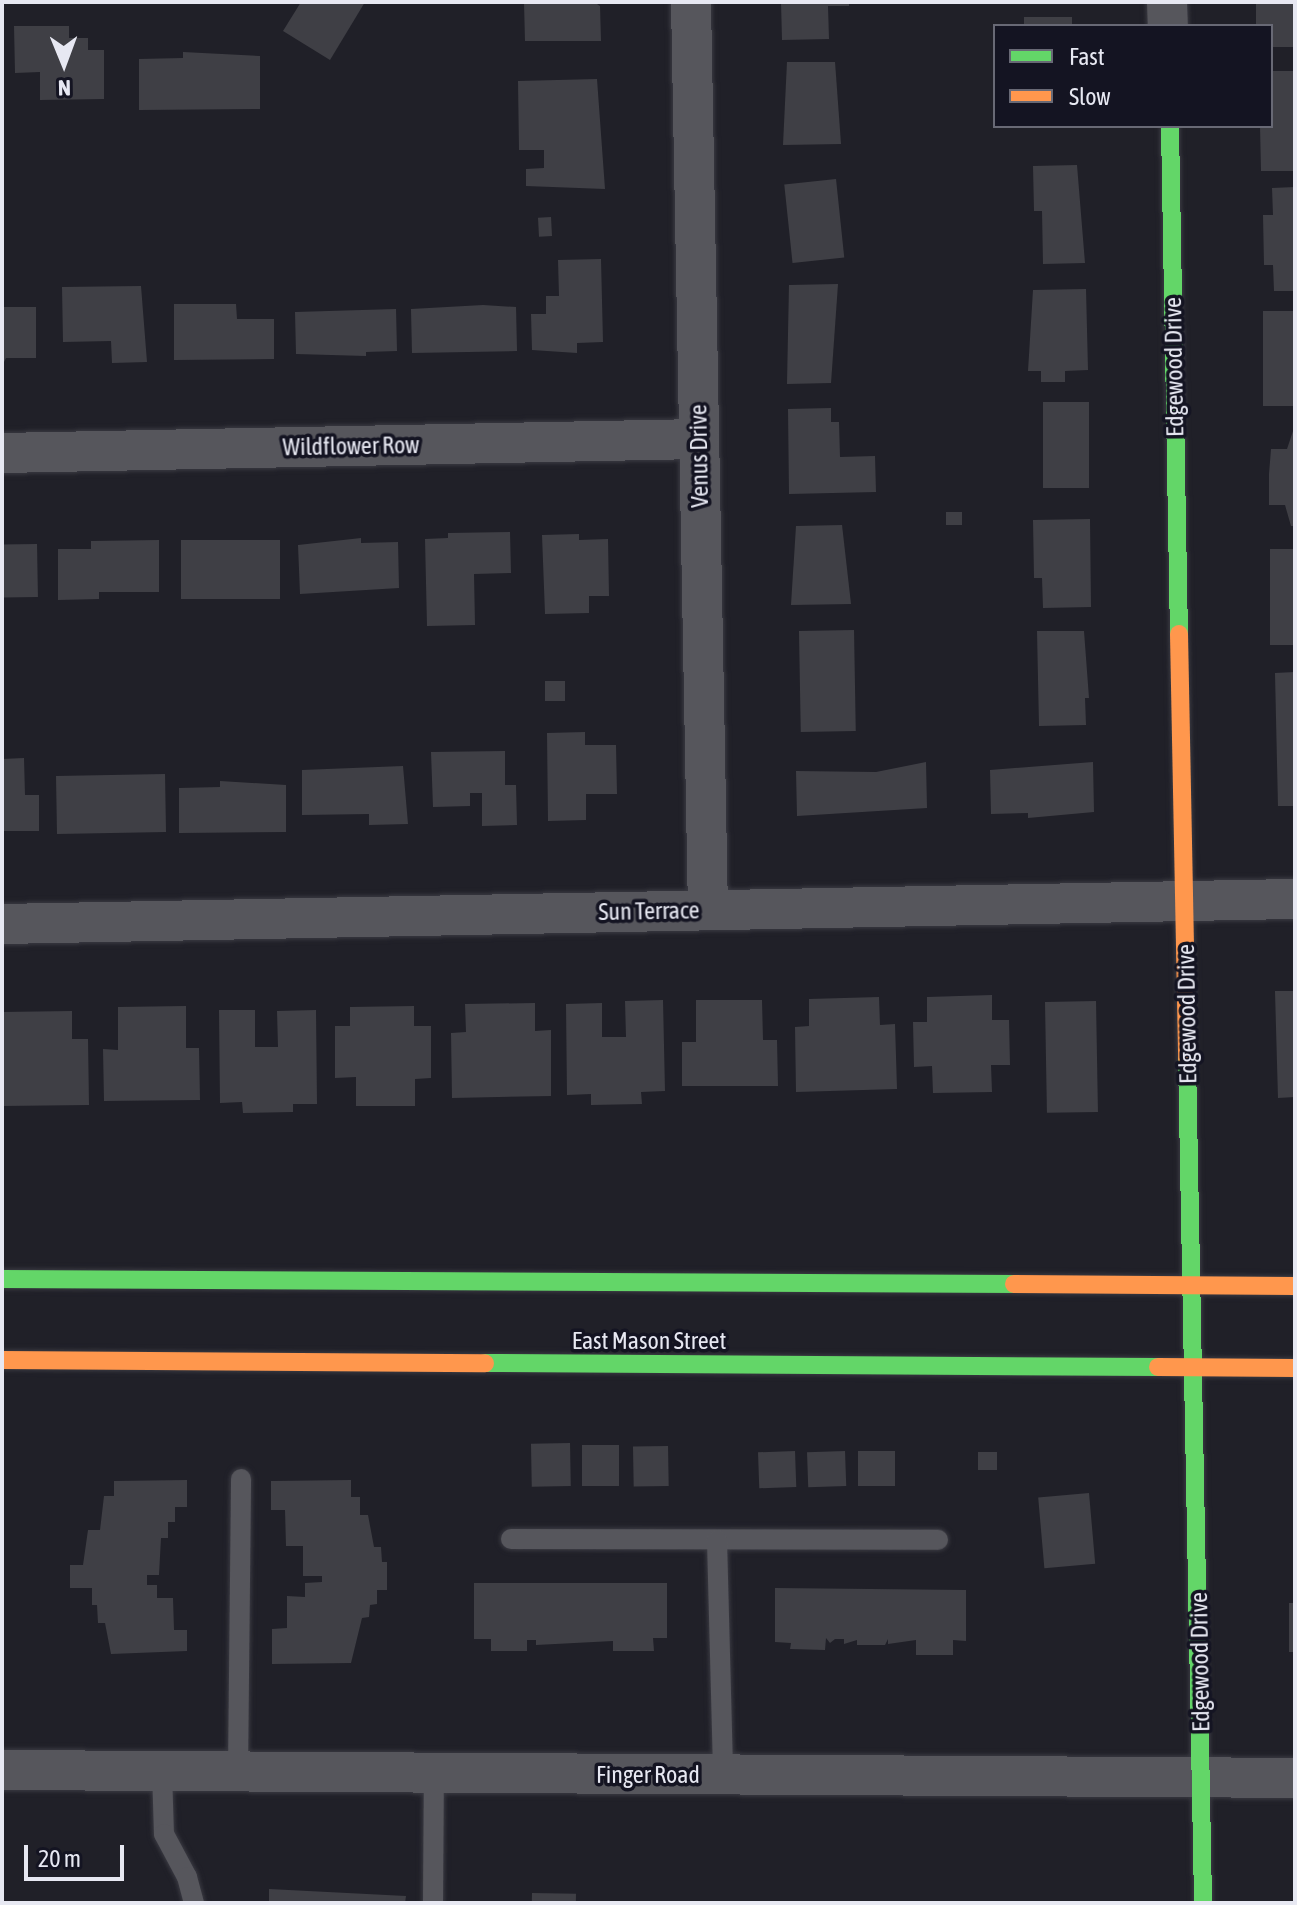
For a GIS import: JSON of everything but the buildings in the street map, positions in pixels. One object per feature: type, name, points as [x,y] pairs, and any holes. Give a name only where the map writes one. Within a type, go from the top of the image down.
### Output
[{"type":"main road","name":"Edgewood Drive","points":[[1170,128],[1203,1903]]},
{"type":"main road","points":[[2,1279],[1295,1286]]},
{"type":"main road","name":"East Mason Street","points":[[2,1360],[1295,1368]]},
{"type":"street","name":"Venus Drive","points":[[691,2],[708,910]]},
{"type":"street","points":[[1167,2],[1168,24]]},
{"type":"street","name":"Wildflower Row","points":[[2,453],[699,439]]},
{"type":"street","name":"Sun Terrace","points":[[2,924],[1295,899]]},
{"type":"street","name":"Finger Road","points":[[2,1770],[1295,1778]]},
{"type":"lane","points":[[238,1771],[241,1479]]},
{"type":"lane","points":[[511,1539],[938,1540]]},
{"type":"lane","points":[[717,1540],[723,1775]]},
{"type":"lane","points":[[162,1771],[164,1834],[187,1877],[194,1903]]},
{"type":"lane","points":[[433,1903],[434,1773]]},
{"type":"traffic: fast","points":[[1170,128],[1179,634]]},
{"type":"traffic: fast","points":[[1187,1059],[1203,1903]]},
{"type":"traffic: fast","points":[[2,1279],[1014,1284]]},
{"type":"traffic: fast","points":[[485,1363],[1158,1367]]},
{"type":"traffic: slow","points":[[1179,634],[1187,1059]]},
{"type":"traffic: slow","points":[[1014,1284],[1295,1286]]},
{"type":"traffic: slow","points":[[2,1360],[485,1363]]},
{"type":"traffic: slow","points":[[1158,1367],[1295,1368]]}]
